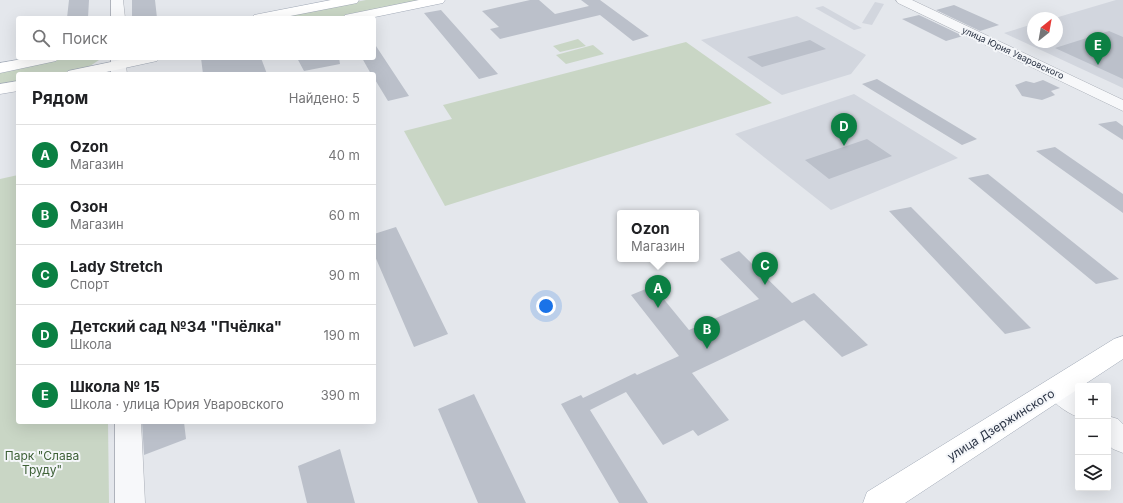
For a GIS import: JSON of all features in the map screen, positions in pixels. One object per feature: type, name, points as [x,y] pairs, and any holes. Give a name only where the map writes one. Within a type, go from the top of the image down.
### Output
[{"type":"main road","points":[[269,16],[352,0]]},
{"type":"main road","points":[[360,16],[438,0]]},
{"type":"main road","points":[[0,68],[41,60]]},
{"type":"main road","points":[[85,72],[144,60]]},
{"type":"main road","points":[[0,89],[16,86]]},
{"type":"main road","name":"улица Дзержинского","points":[[878,503],[1068,397],[1123,346]]},
{"type":"street","points":[[117,0],[118,16]]},
{"type":"street","name":"улица Юрия Уваровского","points":[[902,0],[1123,106]]},
{"type":"street","points":[[128,424],[130,503]]},
{"type":"street","points":[[1111,430],[1123,440]]},
{"type":"shaded area","points":[[1116,0],[1123,0],[1123,88],[1036,48],[1063,48],[1063,16]]},
{"type":"shaded area","points":[[875,2],[884,4],[872,25],[862,23]]},
{"type":"shaded area","points":[[823,6],[862,28],[854,30],[815,8]]},
{"type":"shaded area","points":[[797,16],[866,55],[851,74],[782,95],[701,40]]},
{"type":"shaded area","points":[[1027,26],[1027,44],[1004,33]]},
{"type":"shaded area","points":[[854,94],[958,158],[831,210],[735,134]]},
{"type":"green space","points":[[366,0],[426,0],[346,16],[283,16]]},
{"type":"green space","points":[[578,39],[586,46],[560,52],[553,46]]},
{"type":"green space","points":[[686,42],[772,103],[445,206],[404,131],[452,119],[443,105]]},
{"type":"green space","points":[[593,45],[604,54],[566,64],[556,55]]},
{"type":"green space","points":[[56,60],[99,60],[87,68],[66,72],[16,72],[16,82],[0,85],[0,71]]},
{"type":"green space","name":"Парк \"Слава Труду\"","points":[[16,175],[16,424],[108,424],[109,503],[0,503],[0,179]]},
{"type":"building","points":[[69,0],[89,0],[88,16],[67,16]]},
{"type":"building","points":[[132,0],[155,0],[157,16],[132,16]]},
{"type":"building","points":[[530,0],[539,0],[555,14],[589,6],[581,0],[600,0],[649,36],[633,41],[600,15],[500,39],[490,29],[499,27],[482,11]]},
{"type":"building","points":[[954,5],[999,25],[980,31],[936,10]]},
{"type":"building","points":[[441,10],[498,74],[479,79],[424,13]]},
{"type":"building","points":[[919,15],[963,36],[946,41],[902,19]]},
{"type":"building","points":[[1109,31],[1123,37],[1123,79],[1055,48],[1063,48],[1063,45]]},
{"type":"building","points":[[810,40],[826,49],[762,67],[747,57]]},
{"type":"building","points":[[376,46],[409,96],[388,101],[376,81],[376,72],[370,72],[363,60],[376,60]]},
{"type":"building","points":[[201,60],[262,60],[266,72],[203,72]]},
{"type":"building","points":[[298,60],[339,60],[340,64],[304,71]]},
{"type":"building","points":[[877,79],[977,139],[962,145],[862,84]]},
{"type":"building","points":[[1043,80],[1060,88],[1051,91],[1055,95],[1042,100],[1022,96],[1015,85],[1026,81],[1034,83]]},
{"type":"building","points":[[1116,121],[1123,126],[1123,140],[1098,124]]},
{"type":"building","points":[[867,139],[892,156],[829,179],[805,160]]},
{"type":"building","points":[[1055,147],[1123,194],[1123,213],[1036,151]]},
{"type":"building","points":[[988,174],[1119,279],[1096,284],[968,178]]},
{"type":"building","points":[[911,207],[1031,328],[1005,334],[889,211]]},
{"type":"building","points":[[396,227],[448,334],[414,347],[376,259],[376,233]]},
{"type":"building","points":[[739,251],[792,303],[814,293],[868,345],[842,357],[804,320],[692,373],[729,420],[698,436],[693,430],[663,445],[626,392],[590,410],[648,503],[619,503],[561,404],[581,395],[583,398],[635,373],[637,375],[679,356],[631,295],[653,286],[689,330],[759,299],[720,259]]},
{"type":"building","points":[[474,394],[526,503],[478,503],[438,409]]},
{"type":"building","points":[[142,424],[184,424],[186,439],[144,455]]},
{"type":"building","points":[[340,449],[355,503],[307,503],[298,466]]},
{"type":"place","name":"Школа № 15","points":[[1098,65]]},
{"type":"place","name":"Детский сад №34 \"Пчёлка\"","points":[[844,146]]},
{"type":"place","name":"Lady Stretch","points":[[765,285]]},
{"type":"place","name":"Ozon","points":[[658,308]]},
{"type":"place","name":"Озон","points":[[707,349]]}]
